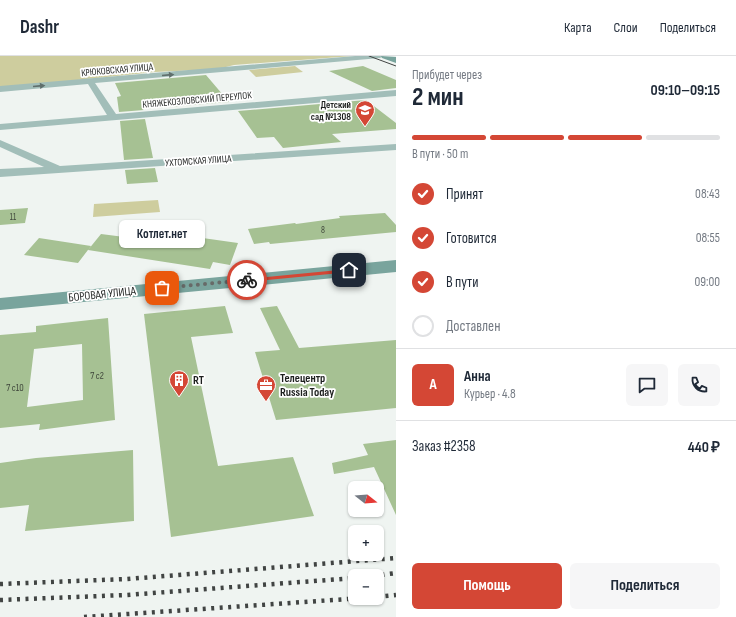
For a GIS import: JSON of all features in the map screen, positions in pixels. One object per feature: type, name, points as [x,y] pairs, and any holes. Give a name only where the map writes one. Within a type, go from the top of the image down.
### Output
[{"type":"street","name":"КРЮКОВСКАЯ УЛИЦА","points":[[0,89],[380,56]]},
{"type":"street","points":[[385,56],[396,60]]},
{"type":"street","points":[[90,81],[113,117]]},
{"type":"street","name":"КНЯЖЕКОЗЛОВСКИЙ ПЕРЕУЛОК","points":[[0,127],[396,93]]},
{"type":"street","points":[[0,143],[61,170]]},
{"type":"street","name":"УХТОМСКАЯ УЛИЦА","points":[[0,173],[396,147]]},
{"type":"street","name":"БОРОВАЯ УЛИЦА","points":[[0,304],[396,266]]},
{"type":"green space","points":[[0,56],[353,56],[234,65],[218,69],[155,72],[0,88]]},
{"type":"green space","points":[[295,66],[303,72],[256,77],[249,70]]},
{"type":"green space","points":[[158,200],[160,212],[93,217],[94,204]]},
{"type":"building","points":[[363,66],[396,80],[396,88],[372,91],[329,71]]},
{"type":"building","points":[[206,75],[229,102],[119,112],[117,97],[121,96],[115,83]]},
{"type":"building","points":[[366,100],[396,123],[396,129],[332,134],[341,142],[283,148],[274,137],[257,138],[238,111]]},
{"type":"building","points":[[145,119],[153,158],[124,160],[120,121]]},
{"type":"building","points":[[155,168],[158,182],[127,184],[125,170]]},
{"type":"building","points":[[28,208],[25,223],[0,225],[0,210]]},
{"type":"building","points":[[385,213],[396,225],[396,232],[270,244],[269,242],[254,244],[248,229],[340,218],[339,216]]},
{"type":"building","points":[[146,230],[238,243],[230,265],[213,262],[210,269],[88,250],[101,234],[140,239]]},
{"type":"building","points":[[39,238],[91,246],[78,263],[24,255]]},
{"type":"building","name":"RT","points":[[225,306],[233,333],[191,337],[218,466],[293,457],[314,516],[171,537],[144,314]]},
{"type":"building","points":[[277,306],[299,348],[396,340],[396,408],[276,420],[255,352],[280,350],[260,308]]},
{"type":"building","points":[[108,318],[115,420],[39,430],[40,424],[0,428],[0,335],[36,332],[36,326]],"holes":[[[82,344],[83,400],[27,407],[34,349]]]},
{"type":"building","points":[[396,440],[396,515],[384,489],[384,481],[380,481],[374,467],[334,474],[332,463],[368,455],[363,444]]},
{"type":"building","points":[[133,450],[134,521],[25,531],[29,505],[0,508],[0,463],[36,458]]},
{"type":"tram line","points":[[369,56],[396,66]]},
{"type":"railway","points":[[0,584],[127,579],[396,558]]},
{"type":"railway","points":[[384,575],[396,573]]},
{"type":"railway","points":[[0,600],[126,595],[348,579]]},
{"type":"railway","points":[[384,596],[396,595]]},
{"type":"railway","points":[[84,617],[348,599]]},
{"type":"way so far","points":[[162,288],[247,280]]},
{"type":"place","name":"Детский сад №1308","points":[[365,127]]},
{"type":"place","name":"Котлет.нет","points":[[162,288]]},
{"type":"place","name":"RT","points":[[179,397]]},
{"type":"place","name":"Телецентр Russia Today","points":[[266,402]]},
{"type":"route","points":[[247,280],[349,270]]}]
